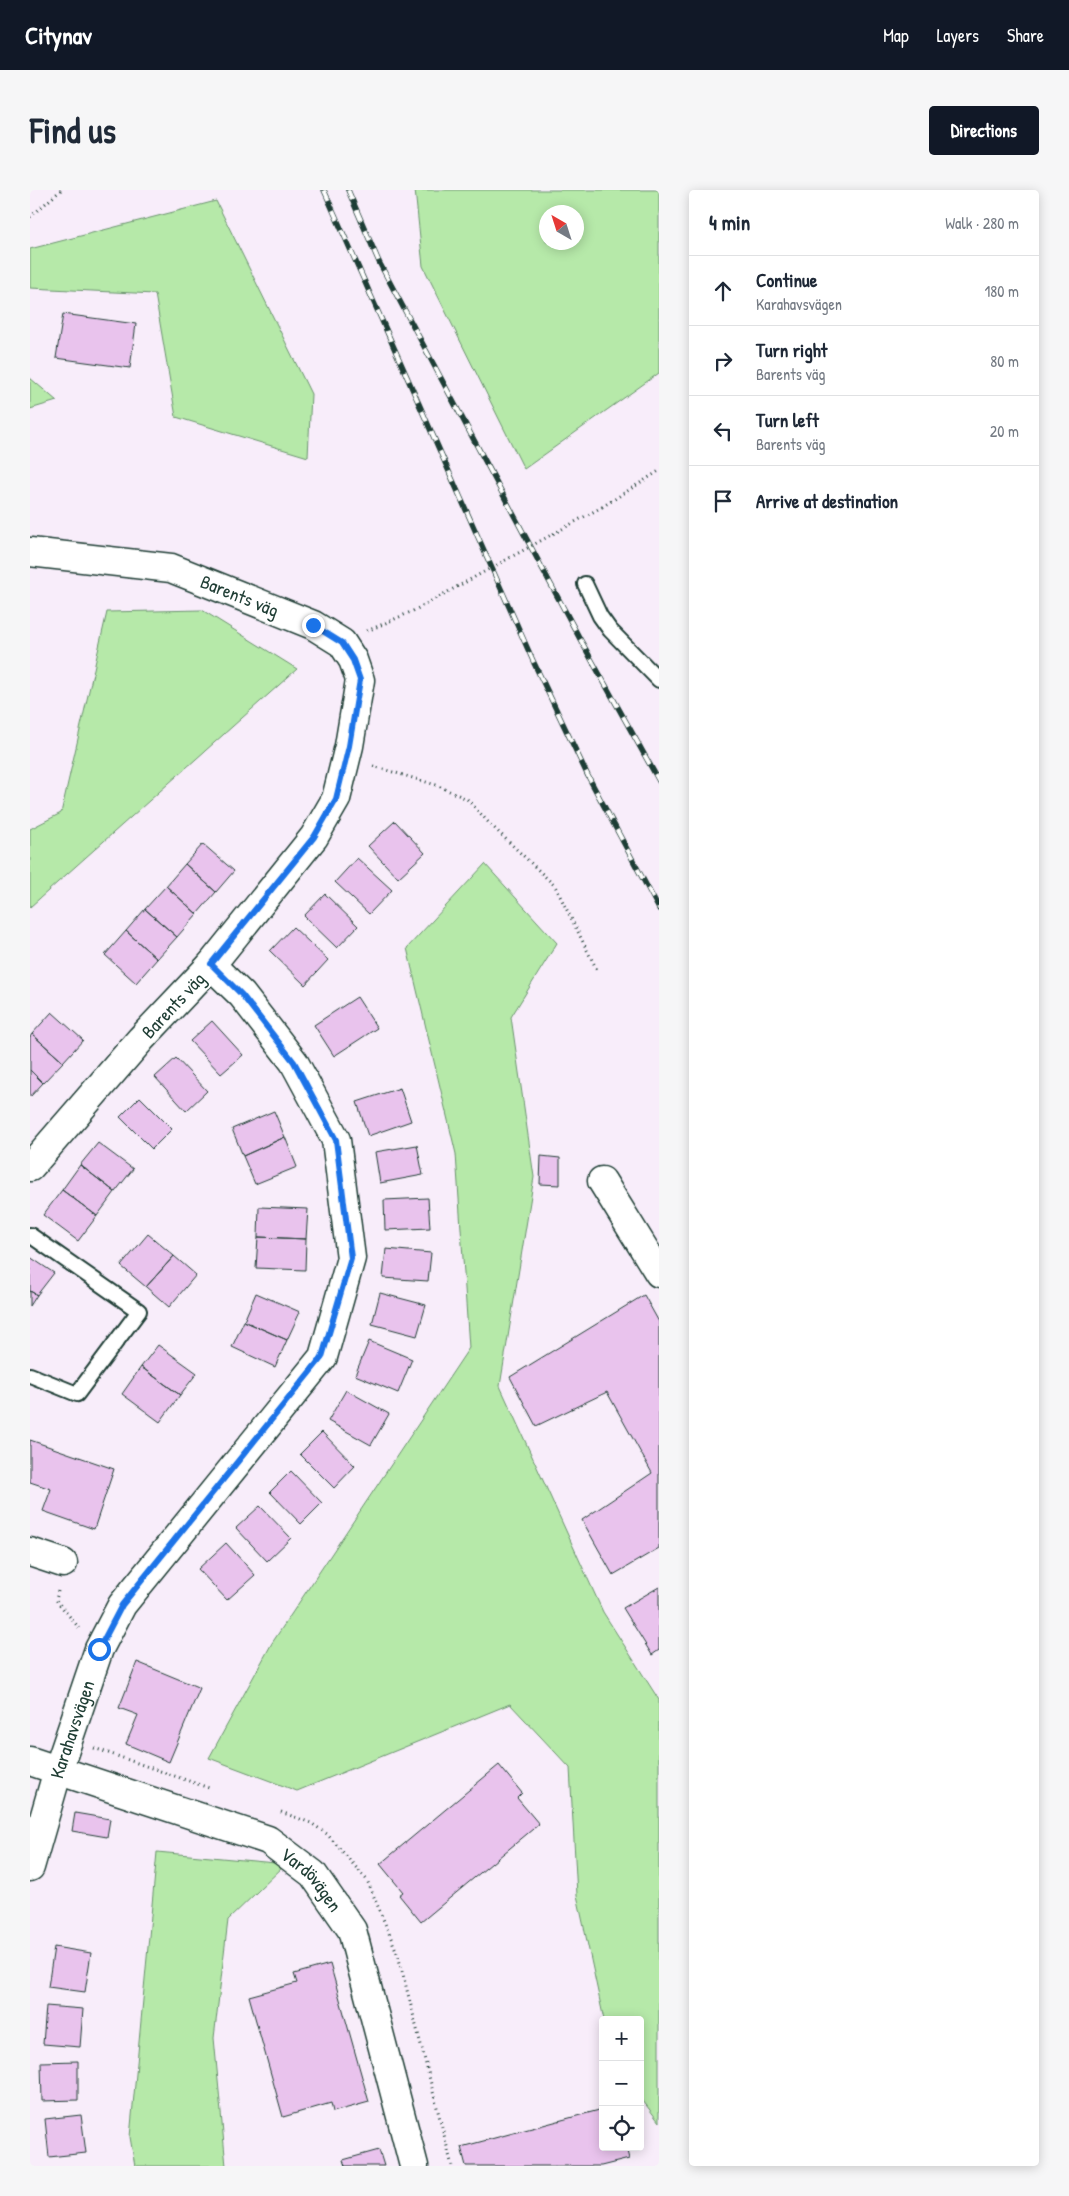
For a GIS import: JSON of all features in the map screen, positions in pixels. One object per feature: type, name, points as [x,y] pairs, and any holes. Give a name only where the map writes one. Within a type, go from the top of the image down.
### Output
[{"type":"street","name":"Barents väg","points":[[30,552],[171,568],[313,625],[342,643],[353,660],[360,680],[346,758],[336,799],[314,837],[211,964],[141,1039],[30,1167]]},
{"type":"street","name":"Karahavsvägen","points":[[30,1867],[58,1770],[99,1649],[122,1605],[322,1357],[351,1258],[336,1140],[294,1062],[242,995],[211,964]]},
{"type":"street","points":[[602,1181],[659,1273]]},
{"type":"street","points":[[30,1552],[63,1563]]},
{"type":"street","name":"Vardövägen","points":[[30,1761],[268,1840],[313,1874],[352,1930],[414,2166]]},
{"type":"lane","points":[[585,584],[600,616],[610,630],[659,680]]},
{"type":"lane","points":[[30,1235],[139,1311],[77,1394],[30,1375]]},
{"type":"path","points":[[30,217],[61,190]]},
{"type":"path","points":[[342,643],[413,611],[602,507],[659,471]]},
{"type":"path","points":[[346,758],[436,785],[468,799],[490,824],[555,886],[598,972]]},
{"type":"path","points":[[56,1600],[76,1625]]},
{"type":"green space","points":[[415,190],[659,190],[659,373],[524,469],[423,266]]},
{"type":"green space","points":[[216,201],[311,394],[308,457],[176,417],[155,294],[30,288],[30,249]]},
{"type":"green space","points":[[30,378],[57,401],[30,409]]},
{"type":"green space","points":[[202,610],[297,669],[30,907],[30,829],[61,813],[107,612]]},
{"type":"green space","points":[[485,864],[557,943],[511,1017],[534,1177],[500,1386],[603,1612],[659,1700],[659,2122],[644,2102],[644,2016],[603,2016],[577,1895],[570,1768],[510,1704],[297,1791],[209,1758],[272,1643],[469,1348],[456,1154],[407,948]]},
{"type":"green space","points":[[157,1852],[286,1864],[228,1920],[214,2038],[226,2166],[135,2166],[130,2137]]},
{"type":"building","points":[[63,314],[136,324],[130,368],[56,358]]},
{"type":"building","points":[[395,821],[425,853],[398,878],[368,846]]},
{"type":"building","points":[[203,844],[234,871],[216,892],[185,864]]},
{"type":"building","points":[[357,858],[392,890],[369,914],[335,882]]},
{"type":"building","points":[[185,864],[216,892],[197,914],[166,886]]},
{"type":"building","points":[[166,886],[197,914],[177,937],[145,909]]},
{"type":"building","points":[[325,894],[358,926],[337,948],[304,916]]},
{"type":"building","points":[[145,909],[177,937],[157,959],[126,931]]},
{"type":"building","points":[[293,927],[328,960],[305,985],[270,951]]},
{"type":"building","points":[[126,931],[157,959],[136,983],[105,955]]},
{"type":"building","points":[[357,997],[377,1028],[334,1056],[314,1025]]},
{"type":"building","points":[[52,1012],[83,1040],[63,1062],[32,1034]]},
{"type":"building","points":[[212,1021],[243,1055],[221,1074],[190,1041]]},
{"type":"building","points":[[32,1034],[63,1062],[43,1083],[30,1070],[30,1037]]},
{"type":"building","points":[[176,1058],[207,1091],[186,1111],[155,1077]]},
{"type":"building","points":[[30,1070],[43,1083],[30,1097]]},
{"type":"building","points":[[400,1088],[411,1121],[368,1136],[357,1102]]},
{"type":"building","points":[[140,1097],[172,1129],[152,1149],[120,1117]]},
{"type":"building","points":[[274,1111],[285,1137],[243,1156],[232,1129]]},
{"type":"building","points":[[285,1137],[297,1167],[255,1184],[243,1156]]},
{"type":"building","points":[[98,1143],[133,1169],[115,1192],[80,1165]]},
{"type":"building","points":[[417,1145],[423,1175],[380,1183],[375,1152]]},
{"type":"building","points":[[541,1156],[560,1158],[560,1185],[540,1184]]},
{"type":"building","points":[[80,1165],[115,1192],[97,1216],[62,1190]]},
{"type":"building","points":[[62,1190],[97,1216],[78,1241],[43,1215]]},
{"type":"building","points":[[428,1198],[430,1228],[385,1230],[384,1200]]},
{"type":"building","points":[[259,1207],[308,1209],[306,1239],[258,1237]]},
{"type":"building","points":[[148,1234],[174,1256],[146,1287],[121,1266]]},
{"type":"building","points":[[258,1237],[306,1239],[305,1270],[256,1268]]},
{"type":"building","points":[[386,1249],[431,1253],[428,1281],[383,1278]]},
{"type":"building","points":[[174,1256],[196,1275],[169,1307],[146,1287]]},
{"type":"building","points":[[30,1257],[54,1273],[37,1295],[30,1291]]},
{"type":"building","points":[[30,1291],[37,1295],[30,1306]]},
{"type":"building","points":[[256,1293],[300,1312],[287,1340],[244,1321]]},
{"type":"building","points":[[380,1293],[426,1305],[417,1336],[372,1324]]},
{"type":"building","points":[[644,1295],[659,1322],[659,1548],[613,1575],[582,1520],[652,1473],[607,1392],[536,1426],[510,1377]]},
{"type":"building","points":[[244,1321],[287,1340],[275,1367],[232,1347]]},
{"type":"building","points":[[369,1341],[412,1359],[398,1393],[355,1375]]},
{"type":"building","points":[[158,1345],[197,1373],[180,1395],[141,1367]]},
{"type":"building","points":[[141,1367],[180,1395],[160,1422],[122,1394]]},
{"type":"building","points":[[346,1390],[389,1414],[371,1445],[328,1421]]},
{"type":"building","points":[[322,1432],[355,1466],[334,1488],[300,1454]]},
{"type":"building","points":[[30,1440],[114,1469],[94,1529],[43,1511],[51,1489],[30,1482]]},
{"type":"building","points":[[291,1471],[322,1503],[301,1524],[270,1492]]},
{"type":"building","points":[[260,1506],[291,1538],[267,1561],[236,1528]]},
{"type":"building","points":[[226,1543],[255,1575],[227,1600],[198,1569]]},
{"type":"building","points":[[659,1587],[659,1650],[652,1655],[623,1608]]},
{"type":"building","points":[[137,1662],[200,1688],[169,1762],[126,1744],[138,1715],[119,1708]]},
{"type":"building","points":[[499,1765],[522,1793],[517,1798],[539,1824],[421,1922],[399,1895],[403,1892],[380,1864]]},
{"type":"building","points":[[75,1813],[110,1819],[107,1837],[72,1831]]},
{"type":"building","points":[[54,1947],[91,1953],[85,1992],[48,1987]]},
{"type":"building","points":[[330,1964],[369,2102],[333,2112],[331,2103],[283,2117],[249,1996],[297,1983],[294,1974]]},
{"type":"building","points":[[46,2006],[83,2009],[80,2047],[43,2044]]},
{"type":"building","points":[[78,2061],[78,2100],[42,2101],[41,2062]]},
{"type":"building","points":[[599,2110],[599,2151],[627,2151],[629,2159],[601,2166],[466,2166],[461,2147]]},
{"type":"building","points":[[81,2115],[86,2153],[49,2157],[45,2119]]},
{"type":"building","points":[[379,2150],[384,2166],[345,2166],[343,2160]]},
{"type":"railway","points":[[324,190],[534,663],[588,776],[659,909]]},
{"type":"railway","points":[[348,190],[379,262],[580,639],[659,781]]},
{"type":"route","points":[[99,1649],[122,1605],[322,1357],[351,1258],[336,1140],[294,1062],[242,995],[211,964],[314,837],[336,799],[349,746],[360,680],[353,660],[342,643],[313,625]]}]
